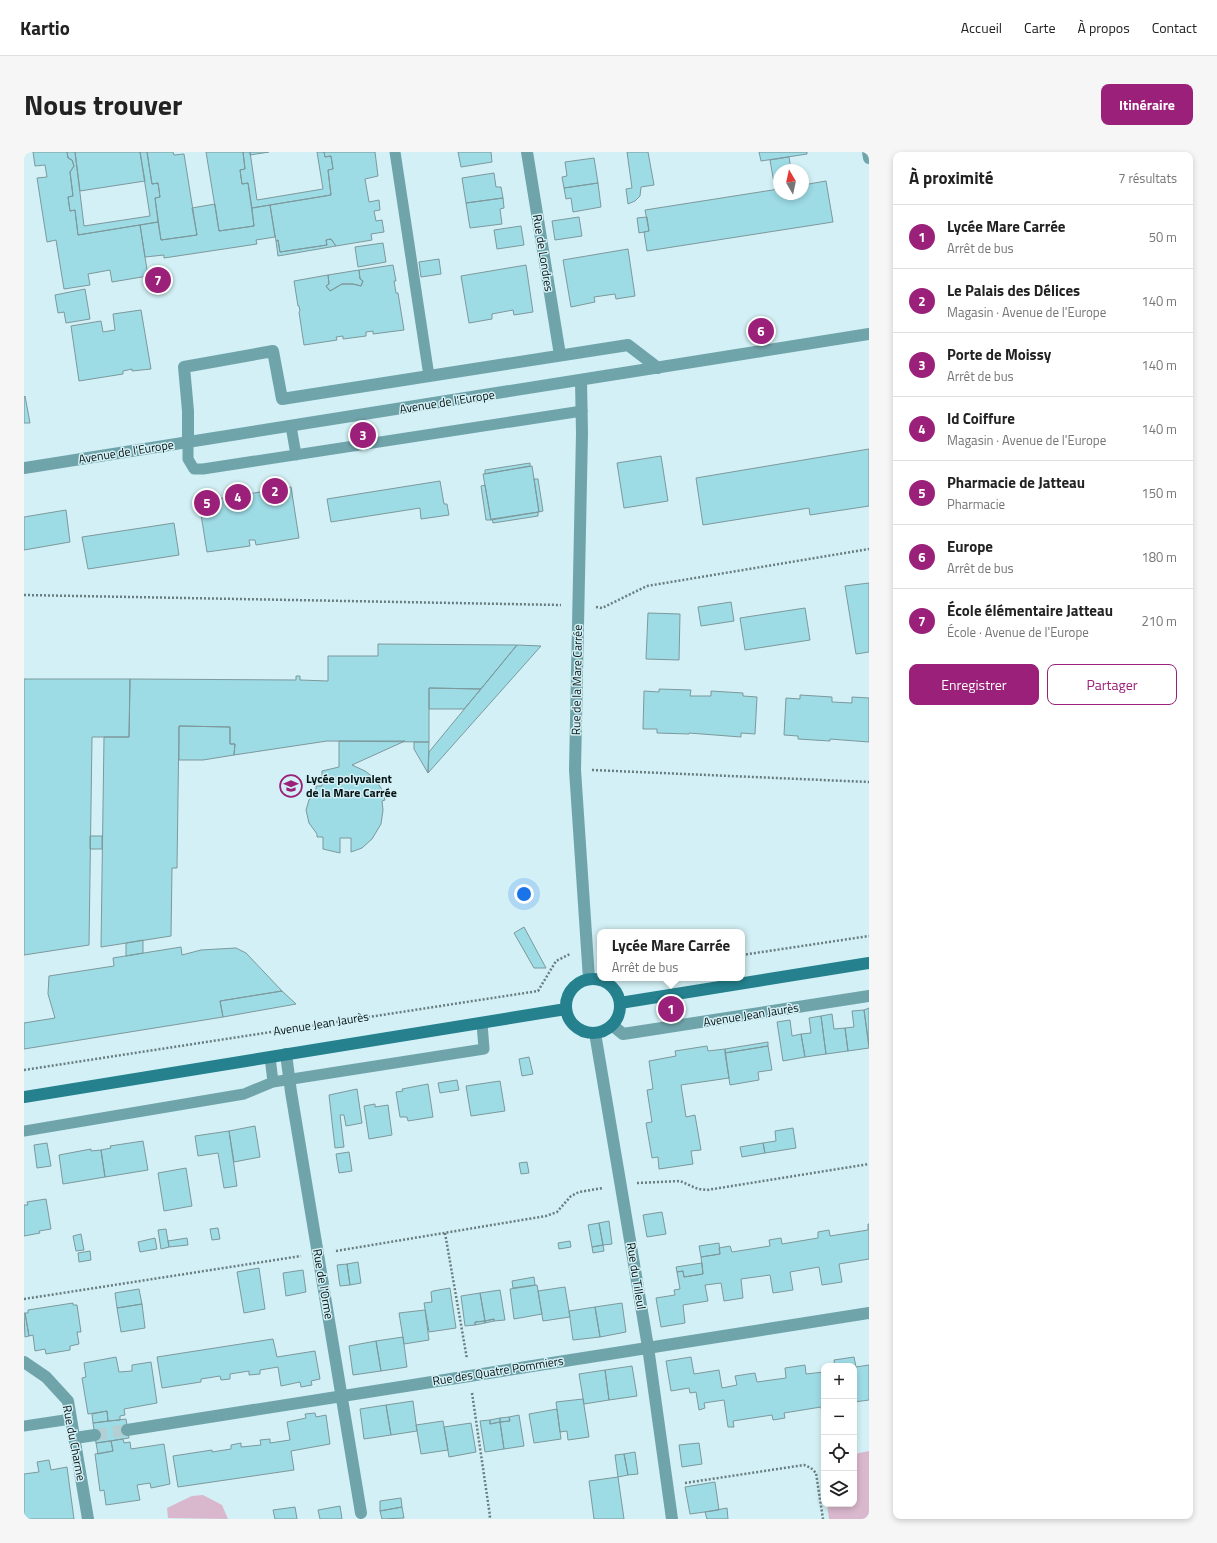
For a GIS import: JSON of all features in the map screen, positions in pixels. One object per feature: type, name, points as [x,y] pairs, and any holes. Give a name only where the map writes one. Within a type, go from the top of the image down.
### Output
[{"type":"street","name":"Rue de Londres","points":[[527,152],[560,355]]},
{"type":"street","points":[[868,152],[869,158]]},
{"type":"street","name":"Avenue de l'Europe","points":[[24,468],[581,381],[869,334]]},
{"type":"street","points":[[188,442],[188,411],[184,367],[273,351],[282,399],[628,344],[658,368]]},
{"type":"street","name":"Rue de la Mare Carrée","points":[[581,381],[582,411],[575,770],[589,979]]},
{"type":"street","points":[[620,1003],[869,963]]},
{"type":"street","points":[[597,980],[589,979],[581,981],[569,993],[566,1009],[568,1018],[579,1029],[595,1033],[604,1031],[612,1025],[619,1015],[619,996],[610,984],[606,981]]},
{"type":"street","name":"Avenue Jean Jaurès","points":[[612,1025],[623,1034],[869,996]]},
{"type":"street","name":"Avenue Jean Jaurès","points":[[24,1097],[566,1009]]},
{"type":"street","name":"Rue du Tilleul","points":[[595,1033],[648,1347],[672,1519]]},
{"type":"street","name":"Rue de l'Orme","points":[[286,1054],[289,1081],[361,1513]]},
{"type":"street","name":"Rue des Quatre Pommiers","points":[[127,1430],[869,1313]]},
{"type":"street","name":"Rue du Charme","points":[[24,1362],[46,1377],[68,1401],[88,1519]]},
{"type":"street","points":[[75,1438],[95,1435]]},
{"type":"lane","points":[[394,152],[430,376]]},
{"type":"lane","points":[[188,442],[188,459],[194,469],[244,464],[582,411]]},
{"type":"lane","points":[[291,426],[296,455]]},
{"type":"lane","points":[[24,1131],[244,1094],[273,1082],[289,1081],[484,1050],[482,1023]]},
{"type":"lane","points":[[270,1057],[273,1082]]},
{"type":"lane","points":[[24,1426],[71,1419]]},
{"type":"path","points":[[24,595],[579,605],[602,608],[647,586],[869,549]]},
{"type":"path","points":[[575,770],[869,782]]},
{"type":"path","points":[[745,955],[869,936]]},
{"type":"path","name":"Avenue Jean Jaurès","points":[[24,1070],[538,991],[556,961],[572,952],[587,949]]},
{"type":"path","points":[[24,1299],[318,1254],[546,1216],[558,1212],[571,1196],[579,1192],[642,1182],[680,1181],[698,1189],[707,1190],[869,1164]]},
{"type":"path","points":[[446,1233],[469,1376],[490,1516],[489,1519]]},
{"type":"path","points":[[667,1486],[804,1465],[816,1473],[823,1519]]},
{"type":"shaded area","points":[[869,1451],[869,1519],[829,1519],[827,1507],[857,1507],[857,1453]]},
{"type":"shaded area","points":[[203,1495],[222,1505],[228,1519],[168,1518],[167,1508],[192,1496]]},
{"type":"building","points":[[33,152],[67,152],[68,158],[72,160],[74,166],[70,172],[73,196],[68,197],[70,211],[75,210],[78,235],[140,225],[148,276],[112,282],[110,270],[88,274],[90,285],[64,289],[56,240],[47,242],[37,178],[47,177],[45,165],[35,166]]},
{"type":"building","points":[[67,152],[75,152],[84,226],[150,216],[140,152],[147,152],[152,184],[158,183],[160,197],[155,198],[158,222],[78,235],[75,210],[70,211],[68,197],[73,196],[70,172],[74,166],[72,160],[68,158]]},
{"type":"building","points":[[75,152],[140,152],[145,181],[80,191]]},
{"type":"building","points":[[147,152],[173,152],[174,155],[184,154],[197,235],[161,240],[155,198],[160,197],[158,183],[152,184]]},
{"type":"building","points":[[206,152],[243,152],[245,169],[240,170],[242,184],[248,183],[254,226],[219,231]]},
{"type":"building","points":[[243,152],[250,152],[257,200],[323,189],[317,152],[324,152],[325,157],[331,156],[333,169],[328,170],[331,195],[252,208],[248,183],[242,184],[240,170],[245,169]]},
{"type":"building","points":[[250,152],[269,152],[250,155]]},
{"type":"building","points":[[324,152],[375,152],[378,176],[365,179],[369,202],[379,200],[380,210],[374,211],[376,221],[382,220],[384,232],[371,234],[372,240],[336,246],[331,239],[326,240],[327,245],[280,252],[278,240],[276,241],[270,205],[331,195],[328,170],[333,169],[331,156],[325,157]]},
{"type":"building","points":[[458,152],[491,152],[492,162],[461,167]]},
{"type":"building","points":[[627,152],[648,152],[654,185],[641,187],[640,196],[635,201],[628,204],[626,189],[632,188]]},
{"type":"building","points":[[759,152],[807,152],[807,154],[761,161]]},
{"type":"building","points":[[789,157],[790,164],[773,164],[773,177],[770,160]]},
{"type":"building","points":[[594,158],[598,183],[564,188],[562,177],[567,176],[565,162]]},
{"type":"building","points":[[494,173],[496,187],[501,187],[503,198],[466,203],[462,178]]},
{"type":"building","points":[[826,181],[833,222],[647,251],[644,232],[649,231],[645,210],[773,190],[773,200],[809,200],[809,184]]},
{"type":"building","points":[[598,183],[601,207],[573,212],[571,198],[566,199],[564,188]]},
{"type":"building","points":[[503,198],[504,208],[500,209],[502,224],[470,228],[466,203]]},
{"type":"building","points":[[215,204],[219,231],[254,226],[252,208],[270,205],[275,237],[256,240],[257,244],[164,258],[164,255],[145,257],[140,225],[158,222],[161,240],[197,235],[192,208]]},
{"type":"building","points":[[579,217],[582,236],[555,240],[552,221]]},
{"type":"building","points":[[647,217],[649,231],[639,233],[637,218]]},
{"type":"building","points":[[521,226],[524,245],[497,249],[494,230]]},
{"type":"building","points":[[331,239],[336,246],[278,256],[276,241],[278,240],[280,252],[327,245],[326,240]]},
{"type":"building","points":[[383,243],[386,262],[358,267],[355,247]]},
{"type":"building","points":[[628,249],[635,296],[616,299],[615,294],[594,297],[595,302],[571,307],[563,260]]},
{"type":"building","points":[[439,259],[441,274],[421,277],[419,262]]},
{"type":"building","points":[[393,265],[396,281],[394,281],[396,293],[398,293],[404,330],[373,334],[373,331],[366,332],[366,336],[343,339],[343,336],[336,337],[337,340],[304,345],[300,311],[294,281],[328,275],[329,284],[326,286],[330,291],[342,284],[361,286],[363,281],[360,279],[359,270]]},
{"type":"building","points":[[526,265],[533,312],[514,315],[513,310],[492,314],[492,319],[469,323],[461,276]]},
{"type":"building","points":[[359,270],[360,279],[363,281],[361,286],[342,284],[330,291],[326,286],[329,284],[328,275]]},
{"type":"building","points":[[85,289],[90,319],[66,323],[64,312],[58,313],[55,295]]},
{"type":"building","points":[[141,310],[151,369],[132,371],[132,369],[123,371],[123,374],[79,381],[71,326],[101,321],[103,332],[115,330],[113,314]]},
{"type":"building","points":[[25,396],[30,423],[24,423]]},
{"type":"building","points":[[869,449],[869,506],[810,515],[809,508],[703,525],[696,478]]},
{"type":"building","points":[[661,456],[668,501],[624,508],[617,463]]},
{"type":"building","points":[[530,463],[530,466],[485,474],[485,470]]},
{"type":"building","points":[[532,466],[539,512],[491,520],[483,474]]},
{"type":"building","points":[[534,479],[538,479],[543,511],[539,512]]},
{"type":"building","points":[[440,481],[444,504],[447,504],[449,515],[421,519],[420,508],[331,522],[327,499]]},
{"type":"building","points":[[485,485],[491,520],[486,520],[481,486]]},
{"type":"building","points":[[291,487],[299,538],[256,545],[255,540],[249,540],[250,546],[207,552],[199,502]]},
{"type":"building","points":[[66,510],[70,542],[24,550],[24,517]]},
{"type":"building","points":[[538,512],[538,516],[493,523],[492,519]]},
{"type":"building","points":[[174,523],[179,555],[88,569],[82,537]]},
{"type":"building","points":[[869,583],[869,652],[856,654],[845,586]]},
{"type":"building","points":[[731,602],[734,621],[701,626],[698,607]]},
{"type":"building","points":[[805,608],[810,640],[745,650],[740,618]]},
{"type":"building","points":[[648,613],[680,614],[679,660],[646,659]]},
{"type":"building","points":[[378,644],[517,645],[481,689],[429,688],[429,742],[327,741],[234,755],[235,744],[230,744],[230,727],[179,726],[177,868],[172,868],[171,936],[101,947],[104,737],[129,737],[130,679],[296,680],[296,676],[300,676],[300,680],[328,681],[328,656],[378,656]]},
{"type":"building","points":[[517,645],[541,646],[428,773],[429,752]]},
{"type":"building","points":[[24,679],[130,679],[129,737],[92,737],[89,945],[24,955]]},
{"type":"building","points":[[429,688],[481,689],[464,709],[429,709]]},
{"type":"building","points":[[659,689],[691,690],[690,696],[711,696],[711,691],[743,693],[743,696],[757,697],[755,734],[741,733],[741,737],[689,733],[657,733],[657,729],[643,729],[644,691],[659,692]]},
{"type":"building","points":[[800,695],[832,697],[832,702],[852,703],[852,697],[869,698],[869,742],[830,739],[830,741],[798,739],[798,736],[784,735],[786,698],[800,699]]},
{"type":"building","points":[[179,726],[230,727],[230,744],[235,744],[234,755],[203,760],[179,760]]},
{"type":"building","points":[[339,741],[405,741],[352,765],[365,771],[373,777],[381,788],[385,800],[382,801],[383,810],[381,824],[372,839],[362,848],[351,852],[351,838],[340,838],[340,853],[323,849],[323,837],[317,837],[317,834],[309,823],[306,810],[316,786],[322,786],[322,771],[339,767]]},
{"type":"building","points":[[414,742],[429,742],[428,773],[414,749]]},
{"type":"building","points":[[90,836],[102,836],[102,849],[90,849]]},
{"type":"building","points":[[524,927],[546,968],[534,968],[514,933]]},
{"type":"building","points":[[143,940],[143,953],[126,956],[126,943]]},
{"type":"building","points":[[181,947],[182,955],[201,950],[236,948],[246,953],[282,991],[220,1001],[223,1017],[24,1049],[24,1023],[55,1018],[48,994],[49,976],[114,966],[113,958]]},
{"type":"building","points":[[282,991],[296,1004],[223,1017],[220,1001]]},
{"type":"building","points":[[869,1008],[869,1045],[864,1010]]},
{"type":"building","points":[[864,1010],[869,1048],[848,1051],[845,1028],[854,1027],[852,1011]]},
{"type":"building","points":[[832,1014],[834,1029],[845,1028],[848,1051],[826,1054],[821,1016]]},
{"type":"building","points":[[821,1016],[826,1054],[805,1057],[801,1034],[811,1033],[809,1018]]},
{"type":"building","points":[[790,1020],[792,1036],[801,1034],[805,1057],[783,1061],[777,1022]]},
{"type":"building","points":[[768,1042],[768,1046],[725,1053],[725,1049]]},
{"type":"building","points":[[707,1046],[708,1051],[725,1049],[729,1078],[681,1085],[686,1117],[695,1115],[701,1150],[691,1151],[693,1164],[659,1169],[658,1157],[652,1158],[646,1123],[652,1122],[647,1090],[653,1089],[649,1061],[676,1056],[675,1051]]},
{"type":"building","points":[[768,1046],[772,1070],[758,1072],[759,1080],[730,1085],[725,1053]]},
{"type":"building","points":[[529,1057],[533,1074],[522,1076],[519,1059]]},
{"type":"building","points":[[457,1080],[459,1090],[440,1093],[438,1083]]},
{"type":"building","points":[[500,1081],[505,1111],[471,1116],[466,1086]]},
{"type":"building","points":[[428,1084],[433,1117],[408,1121],[407,1117],[400,1117],[396,1092],[403,1091],[402,1089]]},
{"type":"building","points":[[357,1089],[362,1123],[346,1126],[344,1115],[340,1115],[344,1147],[335,1148],[329,1095]]},
{"type":"building","points":[[375,1104],[375,1107],[388,1105],[392,1135],[369,1139],[364,1106]]},
{"type":"building","points":[[255,1126],[260,1157],[234,1162],[229,1131]]},
{"type":"building","points":[[793,1128],[796,1148],[765,1153],[763,1143],[776,1141],[775,1131]]},
{"type":"building","points":[[229,1131],[237,1186],[224,1188],[218,1153],[198,1156],[195,1136]]},
{"type":"building","points":[[143,1141],[148,1170],[105,1177],[101,1150],[111,1148],[110,1146]]},
{"type":"building","points":[[47,1143],[51,1166],[37,1168],[34,1145]]},
{"type":"building","points":[[763,1143],[765,1153],[742,1157],[740,1147]]},
{"type":"building","points":[[91,1149],[91,1151],[101,1150],[105,1177],[63,1184],[59,1155]]},
{"type":"building","points":[[349,1152],[352,1171],[339,1173],[336,1154]]},
{"type":"building","points":[[527,1162],[529,1173],[521,1174],[519,1163]]},
{"type":"building","points":[[186,1168],[192,1206],[164,1211],[158,1173]]},
{"type":"building","points":[[46,1199],[51,1229],[24,1236],[24,1205],[28,1205],[27,1202]]},
{"type":"building","points":[[662,1212],[666,1234],[647,1237],[643,1215]]},
{"type":"building","points":[[609,1221],[612,1244],[603,1245],[599,1223]]},
{"type":"building","points":[[599,1223],[603,1245],[592,1247],[588,1225]]},
{"type":"building","points":[[868,1224],[869,1259],[839,1264],[842,1282],[822,1285],[819,1267],[790,1272],[793,1290],[773,1293],[770,1275],[741,1279],[743,1298],[724,1301],[721,1283],[705,1285],[708,1301],[683,1305],[685,1323],[661,1327],[656,1298],[675,1295],[674,1290],[680,1289],[677,1272],[683,1271],[684,1277],[703,1274],[701,1257],[720,1254],[719,1248],[730,1246],[732,1252],[770,1246],[769,1240],[781,1238],[782,1244],[818,1238],[818,1232],[829,1230],[830,1236],[868,1230]]},
{"type":"building","points":[[218,1228],[220,1239],[212,1240],[210,1229]]},
{"type":"building","points":[[166,1229],[169,1247],[161,1249],[158,1230]]},
{"type":"building","points":[[81,1234],[84,1250],[76,1251],[73,1236]]},
{"type":"building","points":[[155,1238],[157,1249],[140,1252],[138,1242]]},
{"type":"building","points":[[187,1238],[188,1245],[169,1247],[168,1241]]},
{"type":"building","points":[[570,1241],[571,1247],[559,1249],[558,1243]]},
{"type":"building","points":[[719,1243],[720,1254],[701,1257],[699,1246]]},
{"type":"building","points":[[603,1245],[604,1251],[593,1253],[592,1247]]},
{"type":"building","points":[[90,1251],[91,1260],[79,1262],[78,1253]]},
{"type":"building","points":[[358,1262],[361,1283],[350,1285],[347,1264]]},
{"type":"building","points":[[702,1263],[703,1274],[684,1277],[683,1271],[677,1272],[676,1267]]},
{"type":"building","points":[[347,1264],[350,1285],[340,1286],[337,1265]]},
{"type":"building","points":[[259,1268],[265,1309],[244,1313],[237,1272]]},
{"type":"building","points":[[303,1270],[306,1292],[286,1296],[283,1273]]},
{"type":"building","points":[[534,1277],[535,1285],[513,1288],[512,1281]]},
{"type":"building","points":[[537,1285],[542,1314],[514,1319],[510,1289]]},
{"type":"building","points":[[565,1287],[570,1317],[543,1321],[538,1291]]},
{"type":"building","points":[[450,1288],[456,1328],[429,1332],[424,1303],[432,1302],[431,1292]]},
{"type":"building","points":[[139,1289],[142,1304],[117,1308],[115,1293]]},
{"type":"building","points":[[500,1290],[505,1320],[494,1321],[494,1319],[485,1321],[480,1293]]},
{"type":"building","points":[[480,1293],[485,1321],[475,1322],[475,1325],[465,1326],[461,1296]]},
{"type":"building","points":[[73,1303],[73,1305],[77,1305],[81,1332],[77,1332],[79,1344],[70,1346],[70,1350],[46,1354],[45,1349],[35,1351],[33,1335],[29,1336],[25,1313],[28,1313],[28,1310]]},
{"type":"building","points":[[622,1303],[626,1332],[600,1337],[595,1307]]},
{"type":"building","points":[[142,1304],[145,1328],[121,1332],[117,1308]]},
{"type":"building","points":[[595,1307],[600,1337],[573,1340],[569,1311]]},
{"type":"building","points":[[425,1310],[429,1340],[404,1344],[399,1313]]},
{"type":"building","points":[[24,1313],[29,1336],[25,1337]]},
{"type":"building","points":[[494,1319],[494,1321],[485,1323],[485,1321]]},
{"type":"building","points":[[485,1321],[485,1323],[475,1325],[475,1322]]},
{"type":"building","points":[[403,1337],[407,1367],[381,1371],[376,1341]]},
{"type":"building","points":[[273,1339],[277,1357],[315,1351],[320,1379],[311,1381],[312,1385],[301,1387],[300,1382],[281,1386],[278,1367],[260,1370],[260,1374],[249,1375],[249,1371],[230,1374],[230,1379],[221,1380],[220,1376],[201,1379],[201,1382],[162,1388],[157,1357]]},
{"type":"building","points":[[376,1341],[381,1371],[353,1375],[349,1346]]},
{"type":"building","points":[[116,1357],[119,1372],[132,1371],[132,1365],[151,1362],[157,1403],[124,1409],[125,1415],[120,1416],[120,1420],[108,1421],[107,1411],[88,1414],[82,1378],[86,1377],[84,1363]]},
{"type":"building","points":[[691,1357],[694,1374],[719,1370],[722,1388],[737,1385],[735,1376],[755,1373],[757,1382],[786,1378],[785,1368],[805,1365],[806,1374],[821,1372],[821,1407],[784,1413],[785,1418],[773,1420],[772,1415],[733,1421],[734,1427],[728,1427],[724,1400],[704,1403],[705,1408],[699,1410],[696,1392],[690,1393],[689,1388],[671,1391],[666,1361]]},
{"type":"building","points":[[854,1357],[855,1363],[834,1363],[834,1360]]},
{"type":"building","points":[[869,1365],[869,1400],[857,1402],[857,1367]]},
{"type":"building","points":[[632,1366],[637,1396],[609,1400],[605,1370]]},
{"type":"building","points":[[605,1370],[609,1400],[584,1404],[579,1374]]},
{"type":"building","points":[[583,1399],[589,1437],[568,1440],[567,1431],[560,1432],[556,1402]]},
{"type":"building","points":[[413,1401],[417,1431],[391,1435],[386,1405]]},
{"type":"building","points":[[386,1405],[391,1435],[364,1439],[360,1409]]},
{"type":"building","points":[[557,1409],[561,1439],[534,1443],[529,1414]]},
{"type":"building","points":[[107,1411],[108,1421],[93,1423],[92,1414]]},
{"type":"building","points":[[315,1413],[316,1417],[326,1415],[330,1444],[291,1451],[294,1470],[178,1487],[173,1456],[212,1450],[212,1452],[231,1449],[231,1445],[241,1443],[241,1447],[261,1445],[260,1440],[270,1439],[270,1443],[290,1440],[287,1422],[306,1418],[305,1414]]},
{"type":"building","points":[[519,1415],[524,1446],[504,1449],[500,1422],[510,1421],[509,1417]]},
{"type":"building","points":[[509,1417],[510,1421],[500,1422],[500,1418]]},
{"type":"building","points":[[500,1418],[500,1422],[490,1424],[490,1420]]},
{"type":"building","points":[[126,1419],[129,1438],[96,1443],[93,1423]]},
{"type":"building","points":[[490,1420],[490,1424],[500,1422],[504,1449],[485,1452],[480,1421]]},
{"type":"building","points":[[443,1421],[448,1450],[421,1454],[416,1425]]},
{"type":"building","points":[[471,1423],[476,1452],[449,1457],[444,1427]]},
{"type":"building","points":[[123,1439],[124,1443],[130,1442],[131,1449],[164,1444],[170,1484],[151,1488],[150,1483],[137,1485],[140,1500],[106,1505],[104,1490],[100,1491],[95,1454],[113,1451],[111,1441]]},
{"type":"building","points":[[111,1441],[113,1451],[98,1454],[96,1443]]},
{"type":"building","points":[[699,1443],[702,1464],[682,1467],[679,1445]]},
{"type":"building","points":[[635,1452],[638,1474],[628,1475],[624,1454]]},
{"type":"building","points":[[624,1454],[628,1475],[618,1477],[615,1455]]},
{"type":"building","points":[[49,1460],[51,1470],[67,1467],[74,1519],[24,1519],[24,1474],[39,1472],[37,1462]]},
{"type":"building","points":[[618,1477],[624,1519],[594,1519],[589,1481]]},
{"type":"building","points":[[715,1482],[719,1510],[690,1514],[685,1487]]},
{"type":"building","points":[[401,1498],[402,1507],[380,1511],[380,1501]]},
{"type":"building","points":[[340,1506],[342,1519],[320,1519],[318,1510]]},
{"type":"building","points":[[295,1507],[297,1519],[275,1519],[273,1510]]},
{"type":"building","points":[[402,1507],[404,1518],[382,1519],[380,1511]]},
{"type":"building","points":[[727,1508],[728,1519],[707,1519],[705,1512]]},
{"type":"tunnel","points":[[95,1435],[127,1430]]},
{"type":"place","name":"École élémentaire Jatteau","points":[[158,280]]},
{"type":"place","name":"Europe","points":[[761,331]]},
{"type":"place","name":"Porte de Moissy","points":[[363,435]]},
{"type":"place","name":"Le Palais des Délices","points":[[275,491]]},
{"type":"place","name":"Id Coiffure","points":[[238,497]]},
{"type":"place","name":"Pharmacie de Jatteau","points":[[207,503]]},
{"type":"place","name":"Lycée polyvalent de la Mare Carrée","points":[[291,786]]},
{"type":"place","name":"Lycée Mare Carrée","points":[[671,1009]]}]
